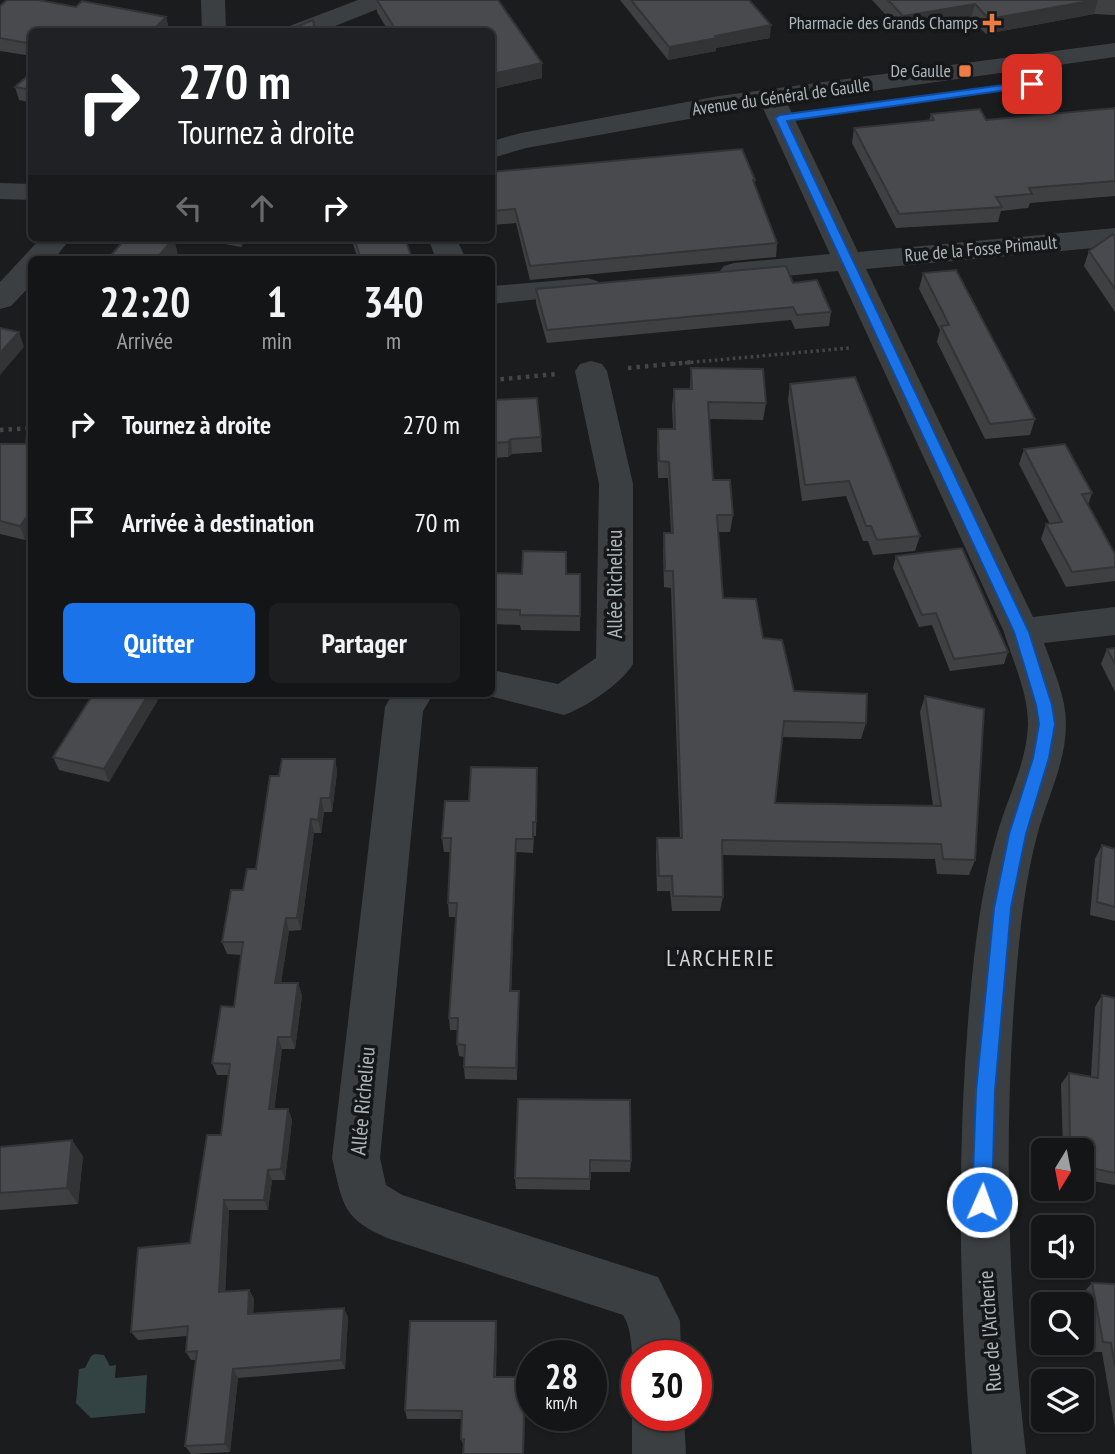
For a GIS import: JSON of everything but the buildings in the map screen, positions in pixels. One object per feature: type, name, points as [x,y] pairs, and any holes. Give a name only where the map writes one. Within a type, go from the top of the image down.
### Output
[{"type":"street","points":[[213,0],[214,28]]},
{"type":"street","points":[[306,28],[380,0]]},
{"type":"street","name":"Avenue du Général de Gaulle","points":[[495,153],[1115,50]]},
{"type":"street","name":"Avenue du Général de Gaulle","points":[[775,108],[1115,73]]},
{"type":"street","name":"Rue de l'Archerie","points":[[775,108],[1022,632],[1044,705],[1047,724],[1041,758],[1018,834],[1002,908],[986,1091],[982,1202],[999,1454]]},
{"type":"street","points":[[0,191],[28,192]]},
{"type":"street","name":"Rue de la Fosse Primault","points":[[700,276],[1115,237]]},
{"type":"street","points":[[41,256],[53,242]]},
{"type":"street","points":[[0,300],[28,270]]},
{"type":"street","points":[[495,295],[619,284]]},
{"type":"street","name":"Allée Richelieu","points":[[495,685],[564,700],[614,664],[616,484],[591,371]]},
{"type":"street","points":[[1022,632],[1115,621]]},
{"type":"street","name":"Allée Richelieu","points":[[412,697],[404,707],[356,1158],[366,1199],[390,1215],[640,1296],[655,1321],[656,1340]]},
{"type":"street","points":[[658,1431],[659,1454]]},
{"type":"path","points":[[495,380],[885,345]]},
{"type":"path","points":[[0,430],[28,428]]},
{"type":"shaded area","points":[[95,1354],[104,1355],[110,1366],[116,1365],[115,1378],[147,1375],[145,1413],[91,1418],[76,1403],[79,1369],[85,1368]]},
{"type":"place","name":"Pharmacie des Grands Champs","points":[[992,23]]},
{"type":"place","name":"De Gaulle","points":[[965,71]]},
{"type":"district","name":"L'ARCHERIE","points":[[721,958]]},
{"type":"route","points":[[982,1202],[986,1091],[1002,908],[1018,834],[1041,758],[1047,724],[1044,705],[1022,632],[780,118],[1032,84]]}]
